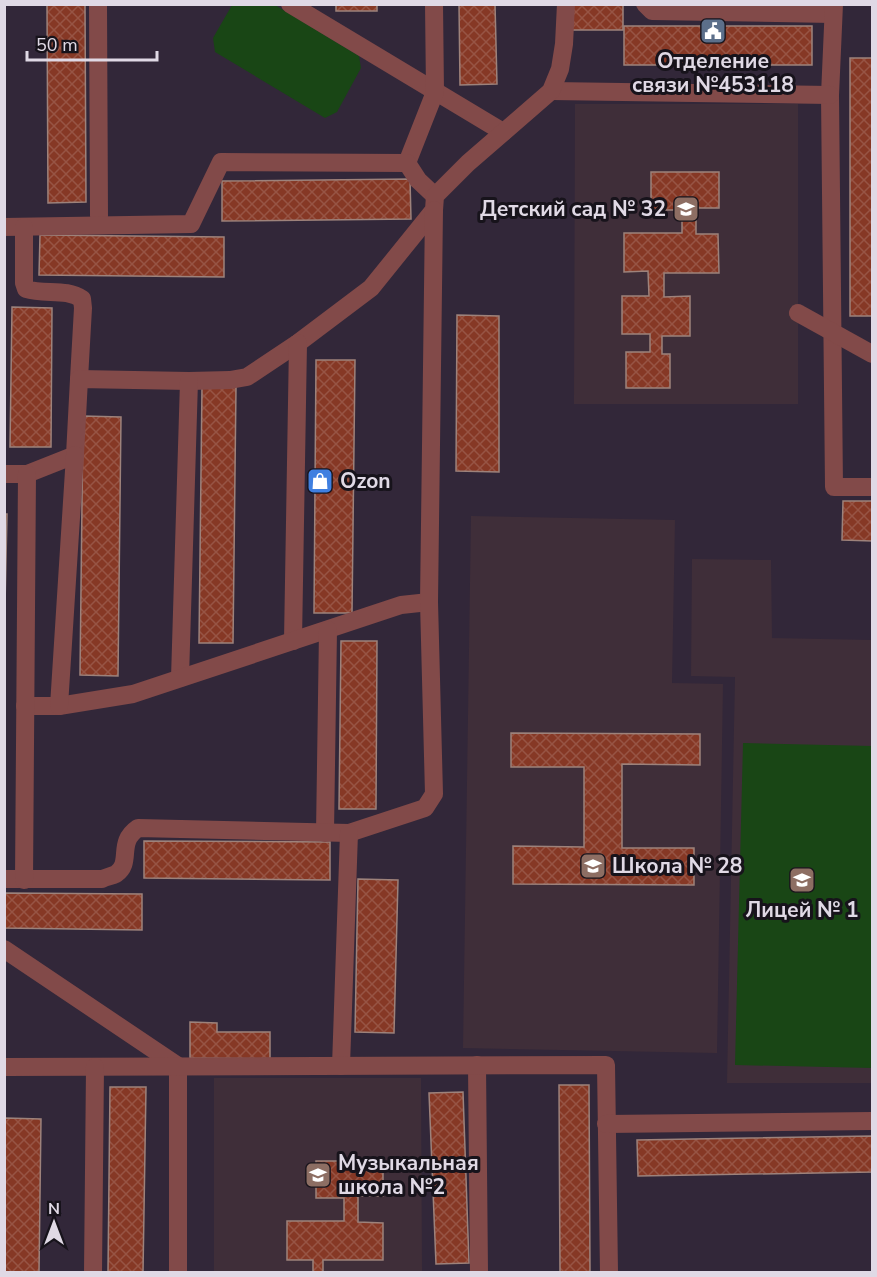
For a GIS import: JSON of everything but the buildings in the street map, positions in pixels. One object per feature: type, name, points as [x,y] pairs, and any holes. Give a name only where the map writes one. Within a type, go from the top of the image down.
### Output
[{"type":"lane","points":[[98,4],[99,216]]},
{"type":"lane","points":[[290,4],[310,11],[435,92],[503,132]]},
{"type":"lane","points":[[407,163],[435,92],[434,4]]},
{"type":"lane","points":[[79,379],[189,381],[230,380],[247,377],[298,343],[371,288],[468,163],[550,91],[560,69],[566,4]]},
{"type":"lane","points":[[645,4],[652,11],[834,9],[830,95],[834,487],[873,487]]},
{"type":"lane","points":[[550,91],[830,95]]},
{"type":"lane","points":[[4,227],[190,224],[221,162],[407,163]]},
{"type":"lane","points":[[4,879],[102,879],[116,874],[124,864],[126,840],[138,828],[349,833],[425,808],[434,794],[429,602],[435,203],[407,163]]},
{"type":"lane","points":[[24,226],[24,284],[26,289],[33,292],[75,294],[82,298],[83,308],[59,706]]},
{"type":"lane","points":[[798,313],[873,354]]},
{"type":"lane","points":[[293,641],[298,343]]},
{"type":"lane","points":[[180,678],[189,381]]},
{"type":"lane","points":[[4,474],[27,474],[75,455]]},
{"type":"lane","points":[[24,880],[27,474]]},
{"type":"lane","points":[[25,706],[59,706],[133,694],[401,605],[429,602]]},
{"type":"lane","points":[[325,833],[328,630]]},
{"type":"lane","points":[[341,1066],[349,833]]},
{"type":"lane","points":[[4,949],[178,1066]]},
{"type":"lane","points":[[477,1065],[479,1272]]},
{"type":"lane","points":[[4,1067],[606,1065],[609,1272]]},
{"type":"lane","points":[[178,1066],[178,1272]]},
{"type":"lane","points":[[93,1272],[94,1067]]},
{"type":"lane","points":[[606,1124],[873,1121]]},
{"type":"shaded area","name":"Детский сад № 32","points":[[575,104],[798,104],[798,404],[574,404]]},
{"type":"shaded area","name":"Школа № 28","points":[[471,516],[675,520],[672,683],[723,684],[717,1053],[463,1048]]},
{"type":"shaded area","name":"Лицей № 1","points":[[692,559],[771,560],[772,638],[872,640],[872,1083],[727,1083],[735,677],[691,676]]},
{"type":"shaded area","name":"Музыкальная школа №2","points":[[214,1078],[421,1078],[422,1272],[214,1272]]},
{"type":"green space","points":[[232,5],[275,5],[359,56],[361,68],[337,112],[325,118],[215,52],[213,38]]},
{"type":"green space","name":"Лицей № 1","points":[[743,743],[872,746],[872,1068],[735,1065]]},
{"type":"place","name":"Отделение связи №453118","points":[[713,31]]},
{"type":"place","name":"Детский сад № 32","points":[[686,209]]},
{"type":"place","name":"Ozon","points":[[320,481]]},
{"type":"place","name":"Школа № 28","points":[[593,866]]},
{"type":"place","name":"Лицей № 1","points":[[802,880]]},
{"type":"place","name":"Музыкальная школа №2","points":[[318,1175]]}]
